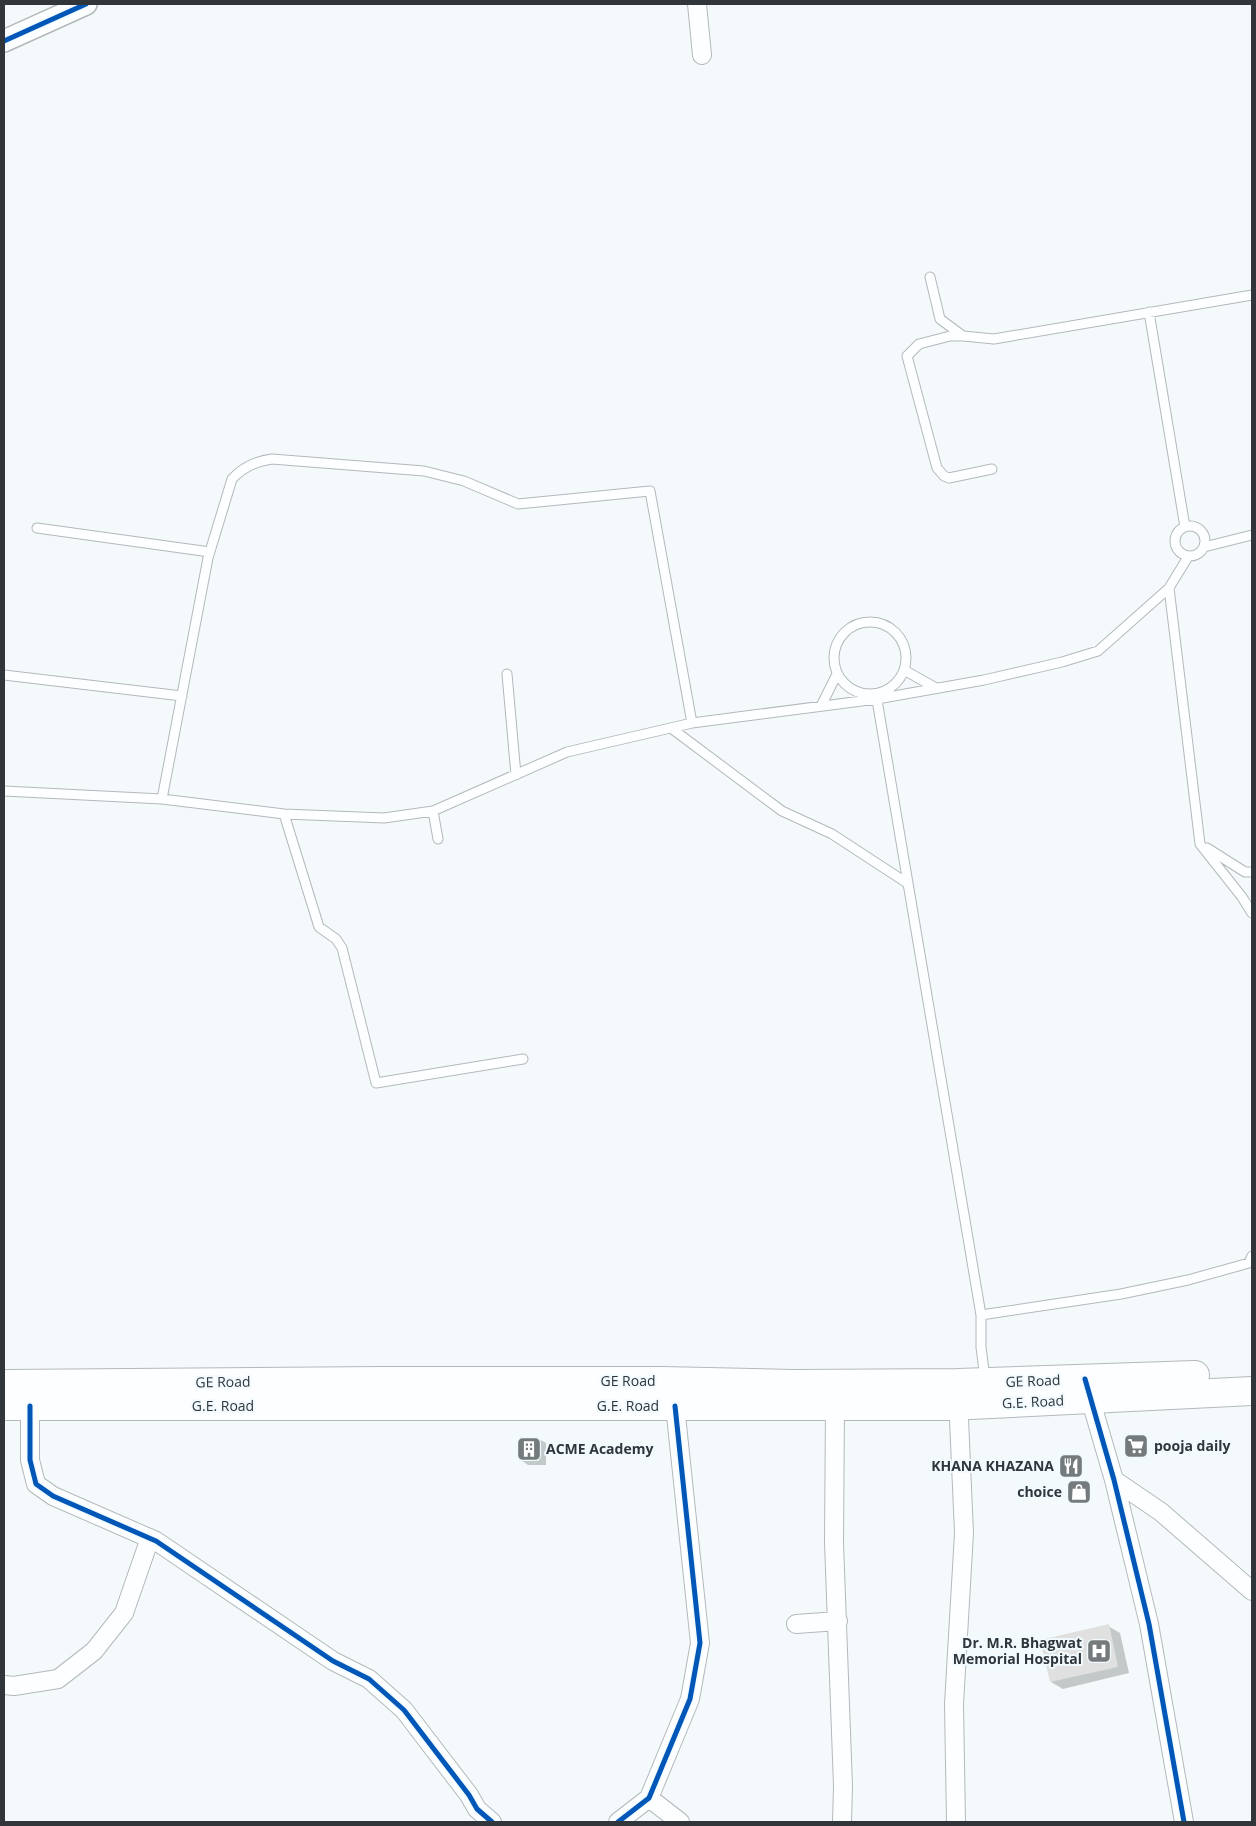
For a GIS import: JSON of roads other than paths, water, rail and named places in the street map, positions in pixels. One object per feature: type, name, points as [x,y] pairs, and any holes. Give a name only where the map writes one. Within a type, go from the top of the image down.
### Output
[{"type":"main road","name":"GE Road","points":[[4,1384],[662,1381],[793,1384],[958,1395],[986,1382],[1088,1389],[1252,1372]]},
{"type":"main road","name":"G.E. Road","points":[[17,1406],[835,1406],[958,1395],[1088,1389],[1252,1391]]},
{"type":"street","points":[[4,26],[55,4]]},
{"type":"street","points":[[4,41],[86,4]]},
{"type":"street","points":[[696,4],[702,55]]},
{"type":"street","points":[[1088,1389],[1114,1480],[1149,1624],[1184,1822]]},
{"type":"street","points":[[956,1822],[954,1704],[964,1533],[958,1395]]},
{"type":"street","points":[[17,1406],[36,1484],[53,1496],[150,1538],[333,1661],[369,1679],[404,1710],[469,1795],[477,1809],[492,1822]]},
{"type":"street","points":[[618,1822],[649,1798],[690,1699],[700,1644],[675,1406]]},
{"type":"street","points":[[835,1406],[834,1543],[843,1786],[842,1822]]},
{"type":"street","points":[[1114,1480],[1161,1512],[1252,1591]]},
{"type":"street","points":[[4,1685],[14,1686],[58,1679],[94,1651],[124,1614],[150,1538]]},
{"type":"street","points":[[796,1624],[838,1621]]},
{"type":"street","points":[[649,1798],[680,1822]]},
{"type":"lane","points":[[930,277],[940,319],[963,336]]},
{"type":"lane","points":[[992,469],[950,478],[940,474],[907,356],[918,344],[950,336],[994,339],[1252,295]]},
{"type":"lane","points":[[1149,312],[1184,527]]},
{"type":"lane","points":[[162,799],[210,552],[232,479],[238,471],[257,461],[272,459],[424,471],[464,481],[518,504],[650,491],[692,723]]},
{"type":"lane","points":[[4,791],[162,799],[284,814],[384,818],[433,811],[567,752],[692,723],[936,688],[1062,662],[1098,651],[1169,588],[1188,557],[1198,554],[1204,547],[1205,542],[1202,533],[1194,527],[1184,527],[1177,533],[1174,543],[1179,552],[1188,557]]},
{"type":"lane","points":[[37,528],[210,552]]},
{"type":"lane","points":[[1204,547],[1252,536]]},
{"type":"lane","points":[[1169,588],[1200,844],[1242,897],[1252,913]]},
{"type":"lane","points":[[871,621],[887,626],[900,637],[905,648],[904,670],[899,680],[876,696],[856,691],[845,684],[837,674],[834,650],[839,638],[848,629],[859,623],[871,621]]},
{"type":"lane","points":[[904,670],[936,688]]},
{"type":"lane","points":[[507,674],[516,775]]},
{"type":"lane","points":[[821,706],[837,674]]},
{"type":"lane","points":[[4,675],[182,696]]},
{"type":"lane","points":[[876,696],[981,1315],[981,1347],[986,1382]]},
{"type":"lane","points":[[671,728],[782,811],[832,834],[907,883]]},
{"type":"lane","points":[[433,811],[438,839]]},
{"type":"lane","points":[[284,814],[318,927],[336,939],[342,948],[376,1083],[522,1060]]},
{"type":"lane","points":[[1200,844],[1245,872],[1252,872]]},
{"type":"lane","points":[[981,1315],[1121,1294],[1188,1280],[1251,1260]]},
{"type":"place","name":"pooja daily","points":[[1136,1446]]},
{"type":"place","name":"ACME Academy","points":[[529,1449]]},
{"type":"place","name":"KHANA KHAZANA","points":[[1071,1466]]},
{"type":"place","name":"choice","points":[[1079,1492]]},
{"type":"place","name":"Dr. M.R. Bhagwat Memorial Hospital","points":[[1099,1651]]}]
